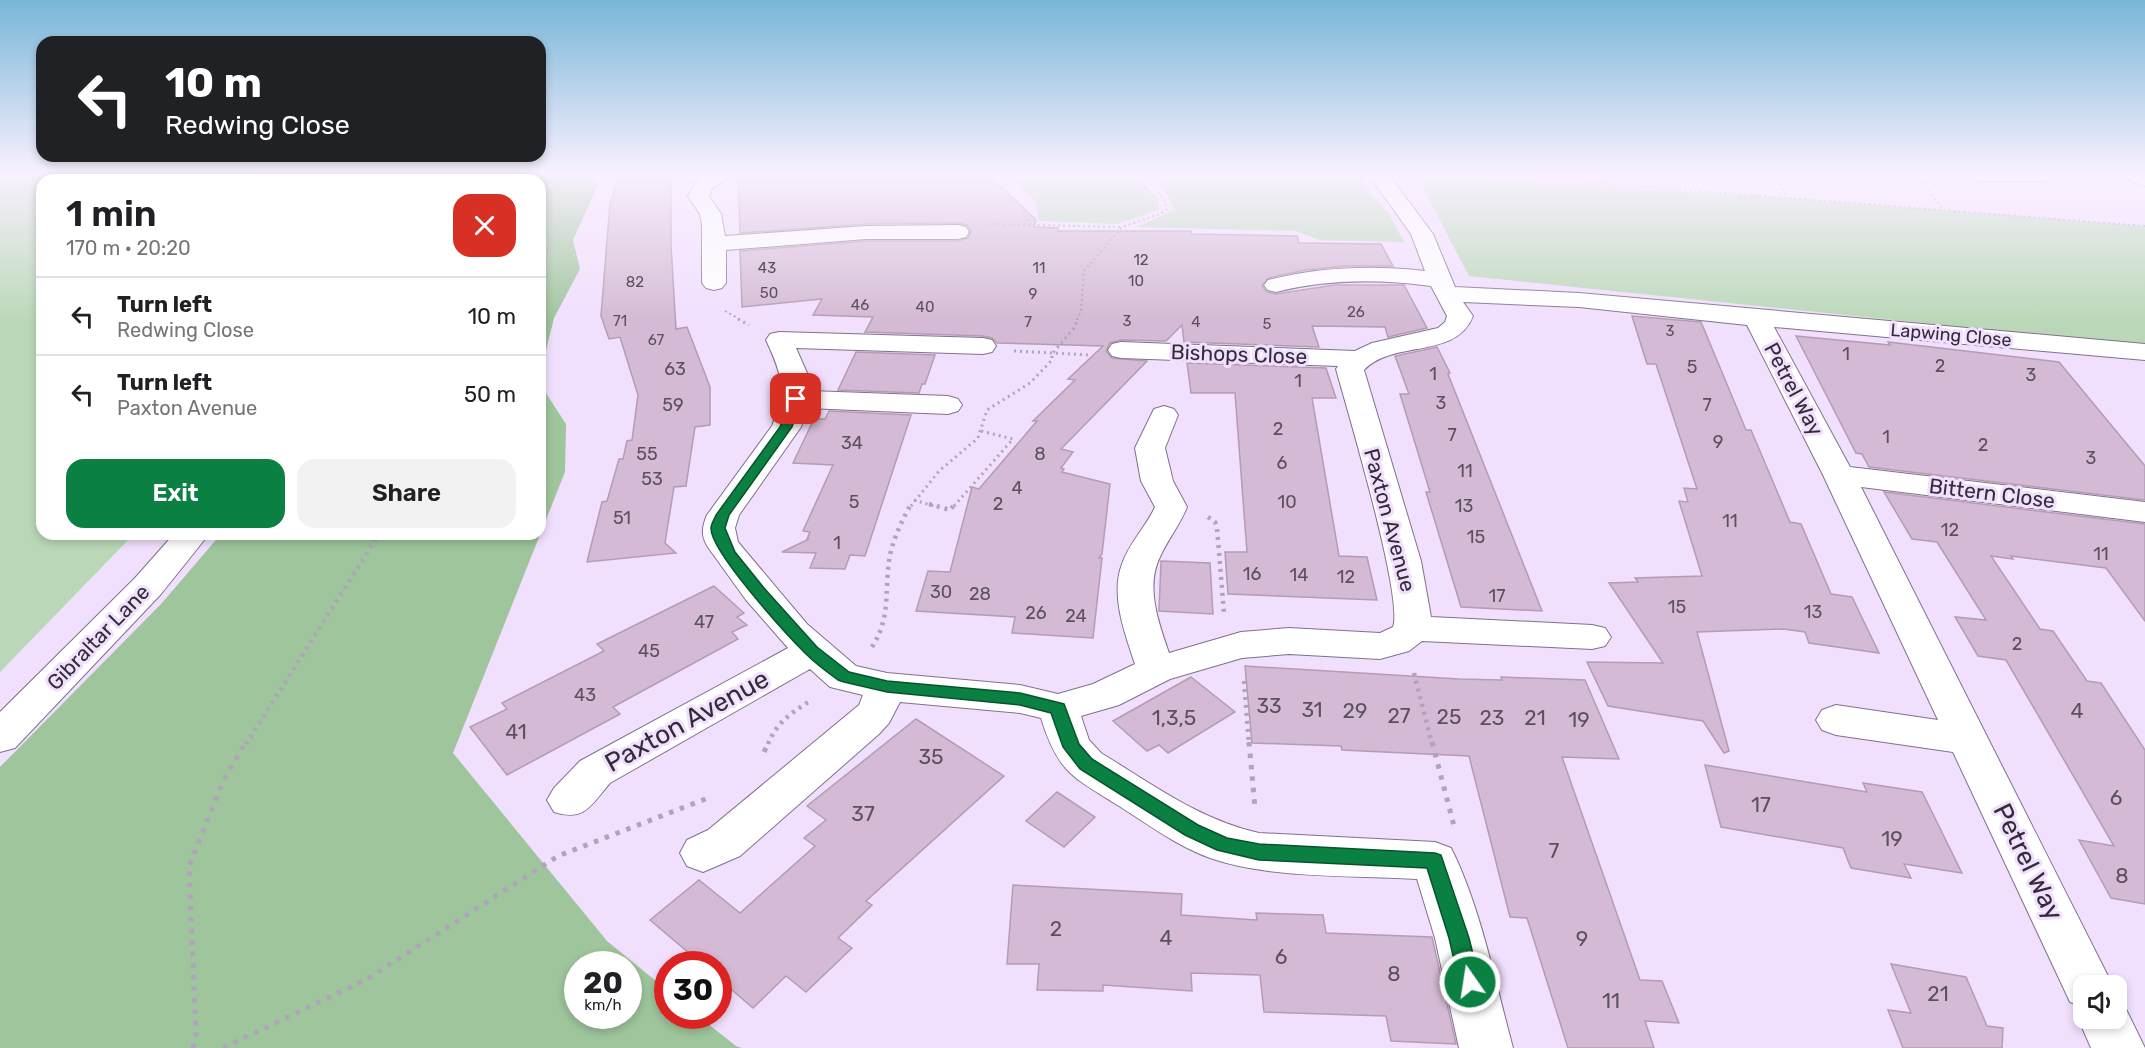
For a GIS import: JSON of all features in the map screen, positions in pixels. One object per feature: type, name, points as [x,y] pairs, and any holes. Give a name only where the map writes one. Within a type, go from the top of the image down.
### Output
[{"type":"street","points":[[712,224],[715,244],[714,283]]},
{"type":"street","points":[[715,244],[841,224]]},
{"type":"street","points":[[905,224],[958,232]]},
{"type":"street","points":[[1358,358],[1386,348],[1420,342],[1447,333],[1456,326],[1460,316],[1444,287],[1422,234],[1415,224]]},
{"type":"street","name":"Petrel Way","points":[[1276,285],[1321,274],[1409,277],[1444,287],[1756,318],[1839,475],[2083,975]]},
{"type":"street","name":"Lapwing Close","points":[[1756,318],[2145,352]]},
{"type":"street","points":[[983,346],[779,340],[796,375],[796,399],[786,427],[723,515],[718,528],[722,543],[759,592],[812,651],[844,676],[887,687],[1020,699],[1058,708],[1105,695],[1156,670],[1241,645],[1288,641],[1363,647],[1380,646],[1403,635],[1592,637]]},
{"type":"street","name":"Bishops Close","points":[[1120,350],[1358,358]]},
{"type":"street","name":"Paxton Avenue","points":[[1358,358],[1350,369],[1404,561],[1413,606],[1403,635]]},
{"type":"street","points":[[796,399],[948,405]]},
{"type":"street","points":[[1156,670],[1142,631],[1136,587],[1138,567],[1166,521],[1171,507],[1157,481],[1150,448],[1164,415]]},
{"type":"street","name":"Bittern Close","points":[[1839,475],[2145,512]]},
{"type":"street","name":"Gibraltar Lane","points":[[0,737],[148,586],[187,540]]},
{"type":"street","name":"Paxton Avenue","points":[[569,800],[596,772],[812,651]]},
{"type":"street","points":[[703,853],[724,843],[865,724],[875,713],[887,687]]},
{"type":"street","points":[[1058,708],[1071,747],[1086,764],[1191,830],[1224,844],[1259,852],[1435,861],[1459,938],[1486,1048]]},
{"type":"street","points":[[1836,720],[1968,739]]},
{"type":"street","points":[[2109,1029],[2118,1048]]},
{"type":"path","points":[[546,251],[557,231],[555,224]]},
{"type":"path","points":[[958,232],[962,228],[984,224],[1122,227]]},
{"type":"path","points":[[2120,224],[2145,226]]},
{"type":"path","points":[[714,283],[711,293],[719,307],[735,318],[779,340]]},
{"type":"path","points":[[914,500],[950,510],[1013,439],[981,431]]},
{"type":"path","points":[[193,1048],[196,1035],[189,866],[224,779],[278,690],[375,540]]},
{"type":"path","points":[[1403,635],[1456,833],[1435,861]]},
{"type":"path","points":[[1241,645],[1259,852]]},
{"type":"green space","points":[[0,224],[36,224],[36,540],[128,540],[0,672]]},
{"type":"green space","points":[[546,224],[580,224],[573,240],[580,269],[554,318],[546,351]]},
{"type":"green space","points":[[1144,224],[1394,224],[1404,242],[1320,240],[1296,231],[1137,227]]},
{"type":"green space","points":[[1442,224],[2118,224],[2145,226],[2145,346],[1469,276]]},
{"type":"green space","points":[[546,393],[566,424],[565,472],[546,520]]},
{"type":"green space","points":[[216,540],[538,540],[453,753],[607,941],[619,951],[564,951],[564,1029],[642,1029],[642,970],[654,979],[654,1029],[714,1029],[742,1048],[0,1048],[0,767],[162,603]]},
{"type":"building","points":[[608,224],[671,224],[676,329],[687,327],[710,387],[710,425],[695,427],[686,486],[674,487],[665,543],[676,553],[587,562],[602,502],[607,501],[619,459],[623,459],[627,441],[632,440],[638,395],[620,337],[609,339],[601,316]]},
{"type":"building","points":[[740,224],[875,224],[866,224],[740,233]]},
{"type":"building","points":[[962,224],[1035,224],[1034,227],[1058,228],[1058,231],[1191,231],[1191,234],[1297,236],[1299,243],[1381,244],[1393,266],[1346,266],[1306,270],[1268,278],[1262,286],[1267,292],[1276,294],[1334,285],[1404,285],[1427,328],[1388,337],[1385,327],[1312,326],[1319,347],[1184,342],[1182,325],[1166,341],[1121,340],[1110,343],[1106,351],[1112,358],[1147,361],[1061,449],[1073,452],[1061,468],[1064,469],[1062,472],[1110,484],[1102,554],[1099,558],[1102,558],[1093,638],[1012,633],[1015,617],[916,611],[928,571],[950,572],[972,487],[979,489],[1037,421],[1033,421],[1075,380],[1068,379],[1103,346],[997,343],[992,338],[983,336],[865,332],[873,317],[813,315],[822,299],[742,307],[740,251],[866,241],[958,241],[968,238],[971,231],[967,225]]},
{"type":"building","points":[[1632,316],[1701,322],[1746,430],[1751,430],[1790,522],[1801,524],[1831,594],[1852,597],[1879,653],[1809,643],[1805,632],[1783,629],[1697,632],[1729,751],[1724,753],[1703,721],[1608,706],[1587,662],[1663,663],[1609,583],[1638,582],[1635,578],[1702,576],[1679,501],[1688,502],[1684,488],[1697,489],[1656,364],[1647,364]]},
{"type":"building","points":[[1796,336],[1890,345],[1888,342],[2059,362],[2145,466],[2145,500],[1869,467],[1862,454],[1856,453]]},
{"type":"building","points":[[1437,347],[1450,373],[1448,374],[1542,611],[1461,607],[1426,492],[1430,492],[1400,394],[1409,394],[1395,356]]},
{"type":"building","points":[[856,352],[935,355],[925,384],[922,384],[919,393],[838,390]]},
{"type":"building","points":[[1187,363],[1326,368],[1336,398],[1312,398],[1339,556],[1367,557],[1377,600],[1228,594],[1225,552],[1247,552],[1235,393],[1191,393]]},
{"type":"building","points":[[829,411],[911,415],[865,556],[850,555],[845,569],[810,568],[816,553],[782,552],[809,539],[807,539],[810,532],[803,531],[833,465],[793,463],[814,419],[825,419]]},
{"type":"building","points":[[1884,492],[2145,524],[2145,621],[2106,568],[2011,556],[2013,559],[1991,556],[2040,629],[2053,631],[2087,681],[2101,683],[2145,750],[2145,904],[2111,898],[2079,840],[2114,846],[2006,660],[1978,656],[1955,617],[1986,620],[1937,542],[1912,539]]},
{"type":"building","points":[[1161,561],[1210,563],[1213,614],[1159,611]]},
{"type":"building","points":[[714,586],[744,613],[737,617],[747,625],[732,632],[738,639],[613,707],[620,714],[507,775],[470,727],[507,709],[502,703],[604,651],[597,644]]},
{"type":"building","points":[[1245,666],[1459,679],[1502,680],[1501,677],[1585,680],[1619,759],[1562,757],[1640,980],[1662,981],[1679,1023],[1645,1021],[1654,1048],[1568,1048],[1527,918],[1510,917],[1469,756],[1342,750],[1341,746],[1252,743]]},
{"type":"building","points":[[1191,677],[1235,712],[1168,753],[1159,745],[1147,751],[1113,721]]},
{"type":"building","points":[[916,719],[1004,776],[866,901],[872,905],[838,938],[852,948],[806,992],[786,976],[753,1008],[732,990],[732,951],[687,951],[650,920],[699,880],[740,913],[815,846],[804,838],[826,820],[807,806]]},
{"type":"building","points":[[1705,765],[1867,792],[1863,783],[1922,792],[1962,873],[1904,864],[1911,878],[1851,868],[1843,848],[1721,827]]},
{"type":"building","points":[[1057,792],[1095,817],[1064,847],[1026,821]]},
{"type":"building","points":[[1013,885],[1182,894],[1181,915],[1257,920],[1256,913],[1323,915],[1326,933],[1432,937],[1456,1044],[1391,1041],[1386,1016],[1264,1012],[1260,975],[1191,973],[1192,991],[1103,985],[1103,991],[1037,990],[1039,964],[1007,964]]},
{"type":"building","points":[[1891,964],[1966,977],[1987,1026],[2003,1028],[2002,1048],[1903,1048],[1888,1010],[1911,1013]]},
{"type":"route","points":[[796,399],[786,427],[723,515],[718,528],[722,543],[759,592],[812,651],[844,676],[887,687],[1020,699],[1058,708],[1071,747],[1086,764],[1191,830],[1224,844],[1259,852],[1435,861],[1470,982]]}]
